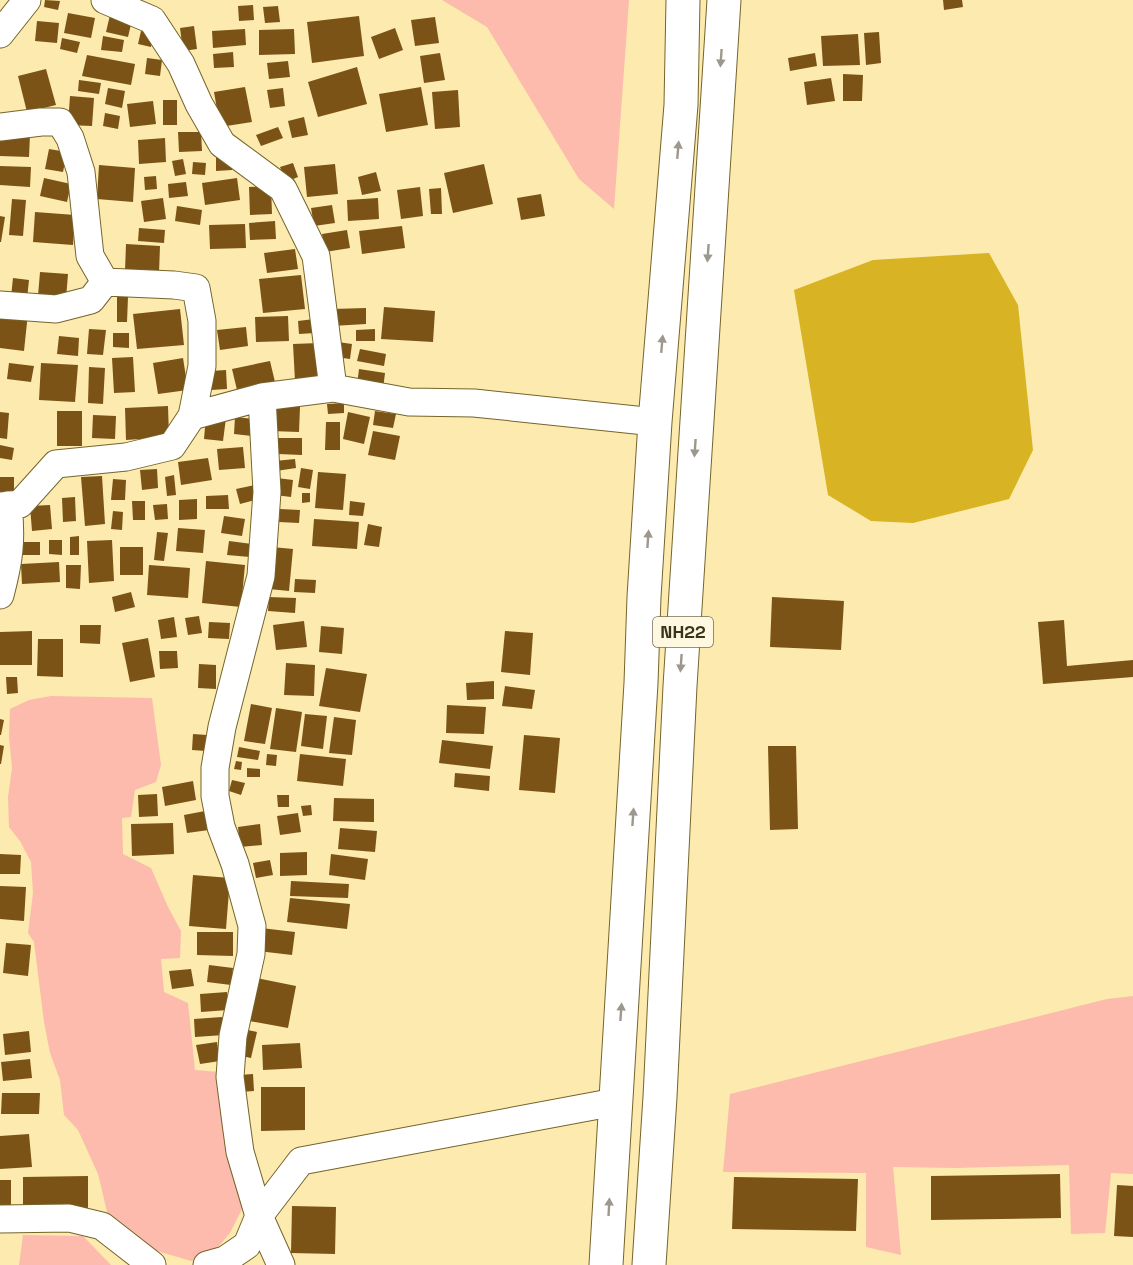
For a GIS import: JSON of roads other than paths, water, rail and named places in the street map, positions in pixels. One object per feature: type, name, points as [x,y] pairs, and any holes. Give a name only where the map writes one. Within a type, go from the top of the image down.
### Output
[{"type":"highway","name":"NH22","points":[[606,1265],[656,422],[681,105],[683,0]]},
{"type":"highway","name":"NH22","points":[[649,1265],[660,1096],[680,686],[724,0]]},
{"type":"street","points":[[0,34],[27,0]]},
{"type":"street","points":[[105,0],[152,20],[182,64],[222,144],[283,189],[316,256],[333,388]]},
{"type":"street","points":[[0,127],[60,122],[70,138],[81,172],[90,256],[105,282]]},
{"type":"street","points":[[0,304],[56,309],[91,300],[105,282]]},
{"type":"street","points":[[0,596],[8,567],[12,534],[4,505],[20,504],[56,464],[126,457],[171,446],[192,416],[202,366],[202,321],[196,288],[105,282]]},
{"type":"street","points":[[192,416],[262,397],[333,388],[409,402],[474,402],[656,422]]},
{"type":"street","points":[[262,397],[267,492],[261,576],[222,727],[215,768],[215,796],[221,827],[235,864],[252,926],[251,954],[233,1036],[230,1077],[240,1152],[259,1216],[281,1265]]},
{"type":"street","points":[[207,1265],[225,1260],[247,1245],[259,1216],[301,1161],[615,1102]]},
{"type":"street","points":[[0,1219],[69,1218],[102,1226],[152,1265]]}]
